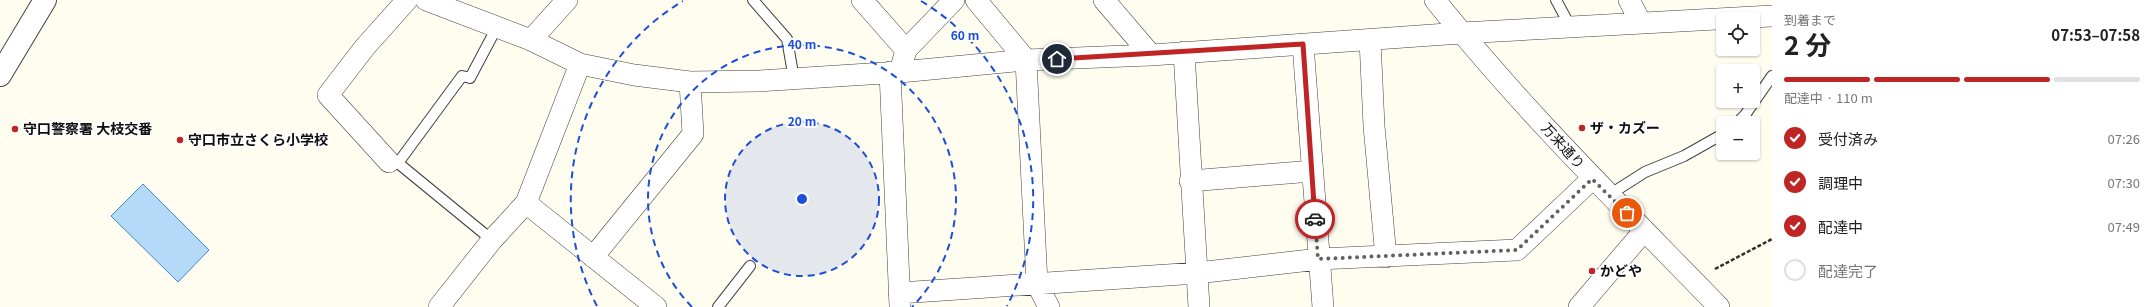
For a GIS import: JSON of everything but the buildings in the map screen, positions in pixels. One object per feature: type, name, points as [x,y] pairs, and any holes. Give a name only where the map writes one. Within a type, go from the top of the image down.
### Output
[{"type":"street","points":[[0,74],[45,0]]},
{"type":"street","points":[[394,162],[328,96],[365,47],[407,0]]},
{"type":"street","points":[[426,0],[531,40],[580,64],[634,75],[690,82],[794,79],[895,72],[1026,60],[1184,52],[1570,26],[1772,16]]},
{"type":"street","points":[[531,40],[568,0]]},
{"type":"street","points":[[862,0],[906,50]]},
{"type":"street","points":[[954,0],[906,50],[895,72],[900,300],[1037,284],[1197,273],[1318,259],[1517,250],[1592,179]]},
{"type":"street","points":[[976,0],[1026,60],[1037,284],[1049,307]]},
{"type":"street","points":[[1104,0],[1151,54]]},
{"type":"street","name":"万来通り","points":[[1435,0],[1461,33],[1592,179],[1718,307]]},
{"type":"street","points":[[1629,0],[1641,22]]},
{"type":"street","points":[[1370,40],[1374,126],[1386,257]]},
{"type":"street","points":[[1303,44],[1318,259],[1323,307]]},
{"type":"street","points":[[1184,52],[1190,180],[1199,307]]},
{"type":"street","points":[[439,307],[492,240],[526,204],[580,64]]},
{"type":"street","points":[[593,257],[693,134],[690,82]]},
{"type":"street","points":[[1190,180],[1312,171]]},
{"type":"street","points":[[526,204],[652,306]]},
{"type":"street","points":[[1579,307],[1644,231]]},
{"type":"lane","points":[[753,0],[787,38],[794,79]]},
{"type":"lane","points":[[1556,0],[1570,26]]},
{"type":"lane","points":[[492,240],[394,162],[462,76],[470,78],[497,27]]},
{"type":"lane","points":[[1744,116],[1772,76]]},
{"type":"lane","points":[[1609,195],[1645,172],[1684,156],[1716,138]]},
{"type":"lane","points":[[718,307],[750,266]]},
{"type":"path","points":[[1695,283],[1714,270],[1772,239]]},
{"type":"water","points":[[143,184],[209,250],[178,282],[111,216]]},
{"type":"way so far","points":[[1315,219],[1318,259],[1517,250],[1592,179],[1627,213]]},
{"type":"place","name":"ザ・カズー","points":[[1582,128]]},
{"type":"place","name":"守口警察署 大枝交番","points":[[15,129]]},
{"type":"place","name":"守口市立さくら小学校","points":[[180,140]]},
{"type":"place","name":"かどや","points":[[1592,271]]},
{"type":"route","points":[[1057,59],[1303,44],[1315,219]]}]
